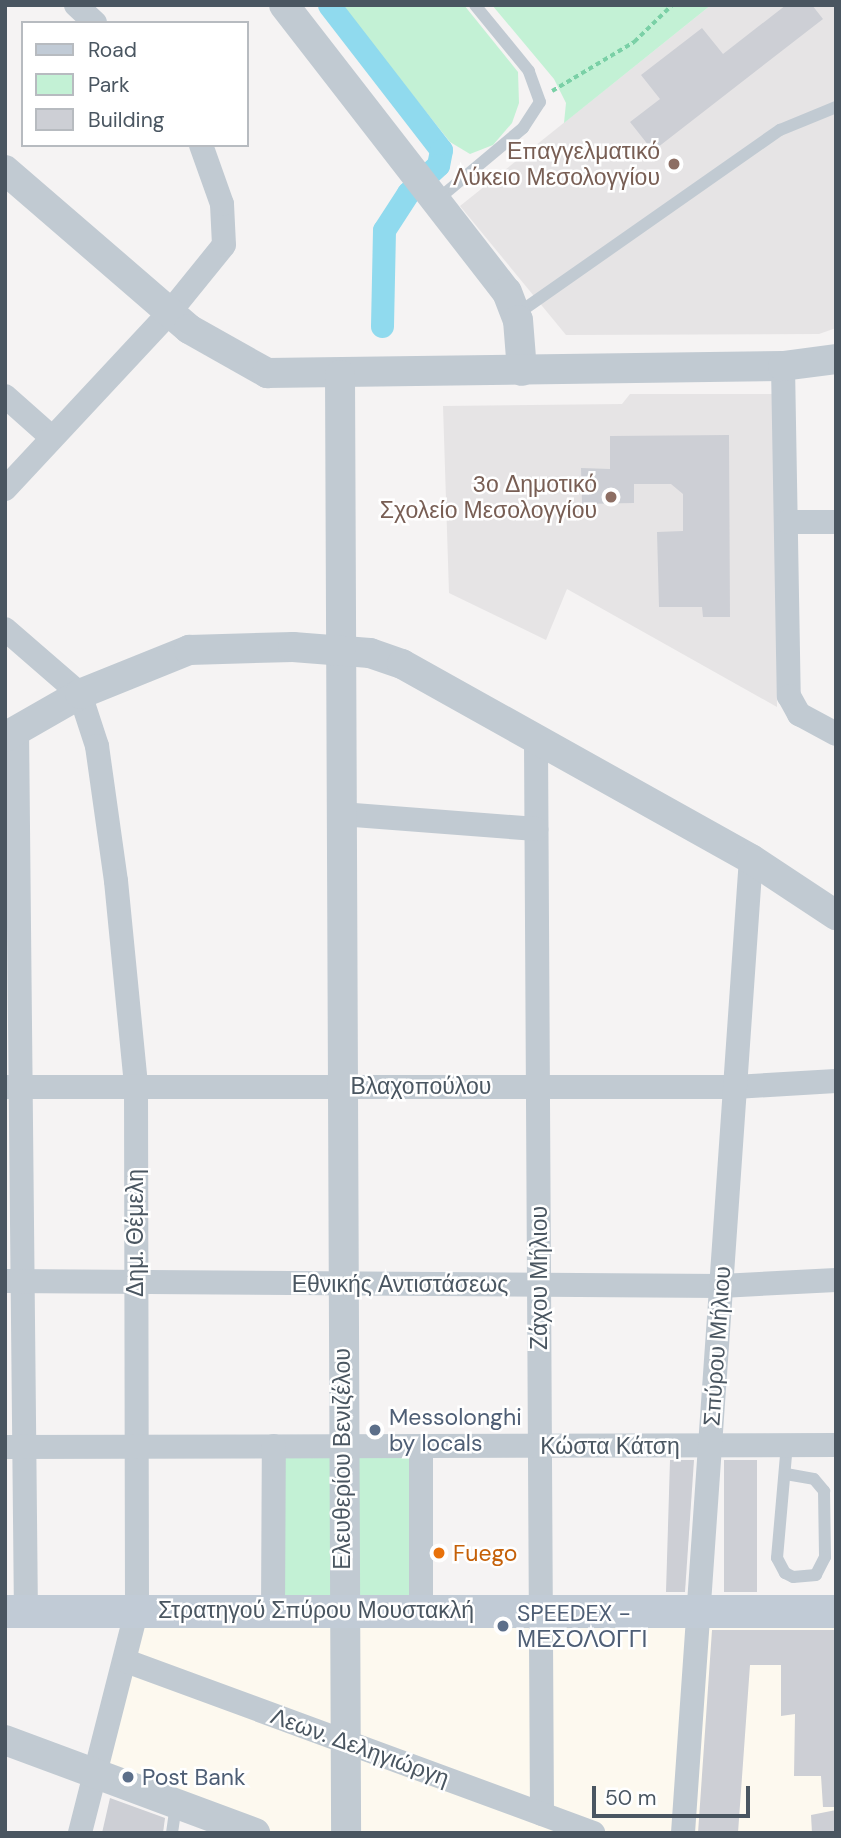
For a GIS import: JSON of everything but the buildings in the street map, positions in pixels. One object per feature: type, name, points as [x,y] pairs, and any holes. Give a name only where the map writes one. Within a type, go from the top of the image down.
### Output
[{"type":"main road","name":"Στρατηγού Σπύρου Μουστακλή","points":[[15,1610],[836,1611]]},
{"type":"street","points":[[76,5],[93,21]]},
{"type":"street","points":[[284,5],[501,284],[516,314],[522,371]]},
{"type":"street","points":[[5,489],[50,436],[169,313],[226,240],[222,204],[202,147]]},
{"type":"street","points":[[5,170],[169,313],[260,371],[340,375],[783,366],[836,359]]},
{"type":"street","points":[[783,366],[792,707],[836,734]]},
{"type":"street","name":"Ελευθερίου Βενιζέλου","points":[[340,375],[342,1741],[346,1833]]},
{"type":"street","points":[[5,396],[50,436]]},
{"type":"street","points":[[787,522],[836,522]]},
{"type":"street","points":[[5,629],[80,694]]},
{"type":"street","points":[[15,1610],[11,732],[80,694],[160,660],[204,648],[340,649],[395,661],[536,743],[751,859],[836,915]]},
{"type":"street","name":"Δημ. Θέμελη","points":[[80,694],[97,746],[111,844],[136,1086],[134,1282],[138,1447],[137,1609],[126,1661],[80,1833]]},
{"type":"street","name":"Ζάχου Μήλιου","points":[[536,743],[542,1814]]},
{"type":"street","points":[[341,814],[536,829]]},
{"type":"street","name":"Σπύρου Μήλιου","points":[[683,1833],[751,859]]},
{"type":"street","name":"Βλαχοπούλου","points":[[11,1087],[736,1087],[836,1082]]},
{"type":"street","name":"Εθνικής Αντιστάσεως","points":[[13,1281],[721,1286],[836,1280]]},
{"type":"street","name":"Κώστα Κάτση","points":[[14,1447],[836,1445]]},
{"type":"street","points":[[273,1610],[274,1446]]},
{"type":"street","points":[[421,1446],[421,1609]]},
{"type":"street","name":"Λεων. Δεληγιώργη","points":[[126,1661],[593,1833]]},
{"type":"street","points":[[5,1740],[255,1833]]},
{"type":"lane","points":[[427,188],[531,120],[540,94],[526,66],[475,5]]},
{"type":"lane","points":[[516,314],[780,130],[836,107]]},
{"type":"lane","points":[[786,1474],[814,1479],[824,1491],[825,1557],[816,1575],[793,1577],[785,1573],[777,1558],[787,1444]]},
{"type":"lane","points":[[172,1833],[176,1803]]},
{"type":"path","points":[[540,94],[560,88],[634,41],[671,5]]},
{"type":"shaded area","name":"Επαγγελματικό Λύκειο Μεσολογγίου","points":[[711,5],[836,5],[836,328],[819,334],[566,335],[460,206]]},
{"type":"shaded area","name":"3ο Δημοτικό Σχολείο Μεσολογγίου","points":[[630,394],[775,394],[777,707],[567,589],[546,640],[449,593],[443,406],[622,404]]},
{"type":"shaded area","points":[[130,1603],[836,1605],[836,1833],[224,1833],[87,1783]]},
{"type":"green space","points":[[341,5],[464,5],[518,72],[519,103],[512,123],[493,145],[470,154],[450,142]]},
{"type":"green space","points":[[492,5],[711,5],[564,123],[566,103],[554,79]]},
{"type":"green space","points":[[284,1454],[331,1454],[331,1602],[284,1602]]},
{"type":"green space","points":[[357,1455],[411,1455],[411,1603],[357,1603]]},
{"type":"waterway","points":[[329,5],[441,150],[438,165],[408,193],[384,230],[382,326]]},
{"type":"place","name":"Επαγγελματικό Λύκειο Μεσολογγίου","points":[[674,164]]},
{"type":"place","name":"3ο Δημοτικό Σχολείο Μεσολογγίου","points":[[611,497]]},
{"type":"place","name":"Messolonghi by locals","points":[[375,1430]]},
{"type":"place","name":"Fuego","points":[[439,1553]]},
{"type":"place","name":"SPEEDEX - ΜΕΣΟΛΟΓΓΙ","points":[[503,1626]]},
{"type":"place","name":"Post Bank","points":[[128,1777]]}]
